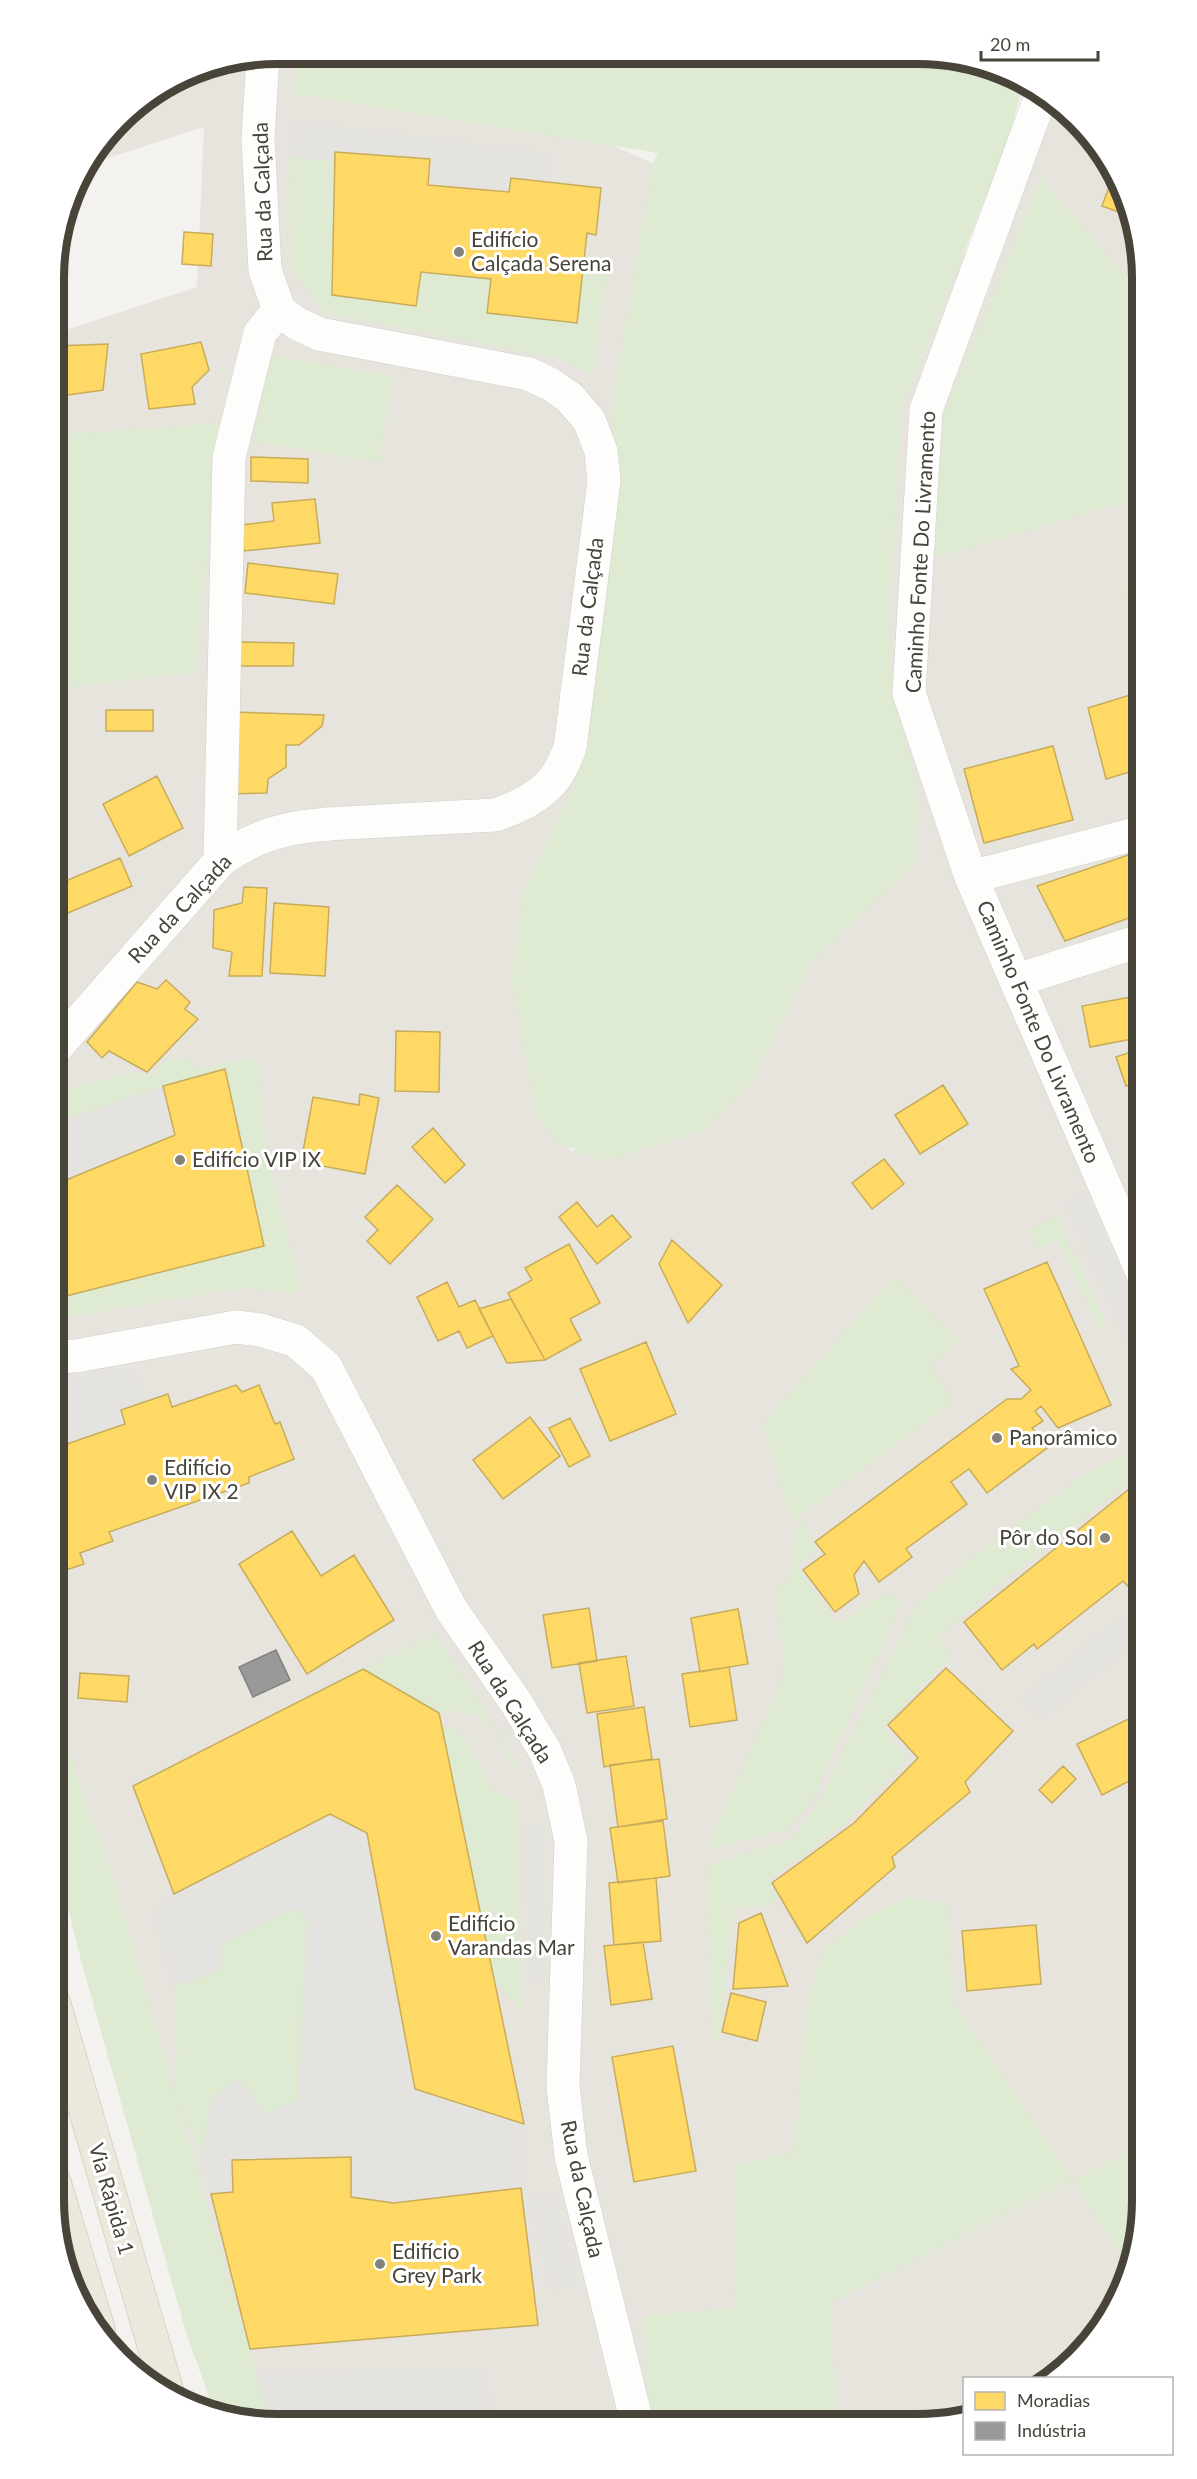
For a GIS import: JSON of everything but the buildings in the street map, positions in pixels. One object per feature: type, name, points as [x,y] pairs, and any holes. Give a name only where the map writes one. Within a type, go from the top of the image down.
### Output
[{"type":"highway","name":"Via Rápida 1","points":[[64,2037],[165,2382]]},
{"type":"highway","points":[[65,2218],[90,2302]]},
{"type":"street","name":"Rua da Calçada","points":[[64,1039],[220,861],[240,845],[272,833],[305,825],[495,815],[519,807],[555,777],[570,748],[604,481],[601,450],[589,420],[570,398],[550,384],[529,374],[319,334],[296,323],[279,310],[265,270],[258,138],[262,65]]},
{"type":"street","name":"Caminho Fonte Do Livramento","points":[[1039,101],[926,410],[909,693],[971,877],[1132,1248]]},
{"type":"street","points":[[220,861],[229,458],[260,333],[279,310]]},
{"type":"street","points":[[971,877],[1132,835]]},
{"type":"street","points":[[1017,980],[1132,943]]},
{"type":"street","name":"Rua da Calçada","points":[[64,1357],[236,1327],[280,1335],[296,1341],[310,1352],[326,1367],[451,1609],[515,1701],[544,1751],[559,1785],[571,1841],[563,2086],[571,2156],[635,2414]]},
{"type":"shaded area","points":[[264,65],[427,65],[653,163],[588,807],[516,953],[570,1151],[704,1130],[863,636],[888,380],[1050,110],[1070,127],[1097,159],[1121,209],[1132,264],[1131,2229],[1121,2270],[1104,2308],[1070,2352],[1040,2377],[963,2377],[963,2410],[933,2414],[264,2414],[236,2410],[64,1821],[64,691],[185,600],[64,462],[64,331],[197,287],[204,127],[99,161],[127,127],[159,100],[209,76]]},
{"type":"shaded area","points":[[293,121],[552,154],[550,182],[512,178],[509,192],[428,185],[430,159],[336,152],[334,161],[289,157]]},
{"type":"shaded area","points":[[163,1086],[175,1135],[64,1181],[64,1120]]},
{"type":"shaded area","points":[[1086,1193],[1132,1300],[1132,1354],[1066,1202]]},
{"type":"shaded area","points":[[133,1367],[148,1401],[125,1424],[67,1444],[64,1440],[64,1380]]},
{"type":"shaded area","points":[[1122,1615],[1132,1627],[1132,1643],[1040,1720],[1022,1699]]},
{"type":"shaded area","points":[[330,1814],[367,1833],[415,2089],[524,2124],[521,2188],[394,2203],[351,2197],[351,2157],[232,2160],[233,2192],[211,2194],[202,2153],[212,2099],[238,2079],[266,2114],[299,2099],[307,1918],[294,1908],[222,1944],[220,1971],[173,1986],[152,1911],[174,1894]]},
{"type":"shaded area","points":[[543,1825],[543,1982],[528,1975],[527,1827]]},
{"type":"shaded area","points":[[553,2193],[577,2284],[552,2290],[529,2199]]},
{"type":"shaded area","points":[[485,2368],[492,2414],[268,2414],[256,2371]]},
{"type":"green space","points":[[919,64],[947,66],[974,72],[1021,91],[1007,144],[902,407],[889,611],[894,700],[918,787],[915,864],[811,962],[751,1082],[704,1130],[603,1162],[555,1141],[536,1116],[512,981],[522,895],[578,776],[614,391],[653,163],[658,153],[293,94],[297,65]]},
{"type":"green space","points":[[289,157],[334,161],[332,295],[415,306],[421,272],[491,279],[487,313],[583,270],[606,276],[593,374],[562,359],[326,313],[291,270]]},
{"type":"green space","points":[[1041,178],[1132,283],[1132,503],[1128,501],[932,559],[944,414]]},
{"type":"green space","points":[[269,355],[393,376],[379,463],[254,442]]},
{"type":"green space","points":[[220,423],[195,672],[64,688],[64,434]]},
{"type":"green space","points":[[1132,568],[1132,599],[1122,596]]},
{"type":"green space","points":[[258,1057],[263,1115],[272,1172],[301,1285],[292,1294],[246,1287],[64,1317],[64,1296],[264,1246],[225,1069],[163,1086],[64,1120],[64,1089],[134,1072],[149,1075],[166,1060],[192,1058],[195,1069]]},
{"type":"green space","points":[[1057,1216],[1106,1324],[1098,1327],[1058,1240],[1038,1249],[1029,1230]]},
{"type":"green space","points":[[894,1277],[960,1341],[930,1365],[954,1401],[792,1522],[763,1423]]},
{"type":"green space","points":[[1132,1450],[1132,1480],[1007,1578],[937,1637],[950,1656],[883,1728],[907,1759],[842,1826],[769,1880],[778,1900],[761,1907],[734,1907],[719,2038],[712,2042],[706,1866],[792,1839],[817,1805],[917,1604],[972,1557],[1079,1478]]},
{"type":"green space","points":[[803,1521],[816,1550],[797,1565],[838,1624],[884,1592],[902,1601],[812,1801],[788,1829],[706,1850],[784,1675],[776,1588],[789,1580],[797,1526]]},
{"type":"green space","points":[[435,1634],[519,1765],[513,1767],[501,1742],[487,1723],[478,1716],[455,1711],[439,1713],[363,1669]]},
{"type":"green space","points":[[452,1727],[467,1741],[492,1789],[518,1803],[521,2012],[494,1979],[442,1728]]},
{"type":"green space","points":[[64,1737],[114,1881],[175,2092],[177,2053],[173,1986],[219,1971],[222,1945],[294,1908],[307,1918],[299,2099],[266,2114],[238,2079],[212,2099],[202,2153],[177,2100],[268,2414],[250,2413],[211,2404],[185,2329],[82,1964],[64,1892]]},
{"type":"green space","points":[[908,1896],[947,1904],[954,2003],[1073,2179],[1132,2150],[1131,2229],[1124,2260],[1073,2180],[830,2302],[837,2414],[650,2414],[643,2315],[735,2308],[736,2164],[794,2152],[807,2005],[822,1951],[866,1916]]},
{"type":"place","name":"Edifício Calçada Serena","points":[[459,252]]},
{"type":"place","name":"Edifício VIP IX","points":[[180,1160]]},
{"type":"place","name":"Panorâmico","points":[[997,1438]]},
{"type":"place","name":"Edifício VIP IX 2","points":[[152,1480]]},
{"type":"place","name":"Pôr do Sol","points":[[1105,1538]]},
{"type":"place","name":"Edifício Varandas Mar","points":[[436,1936]]},
{"type":"place","name":"Edifício Grey Park","points":[[380,2264]]}]
